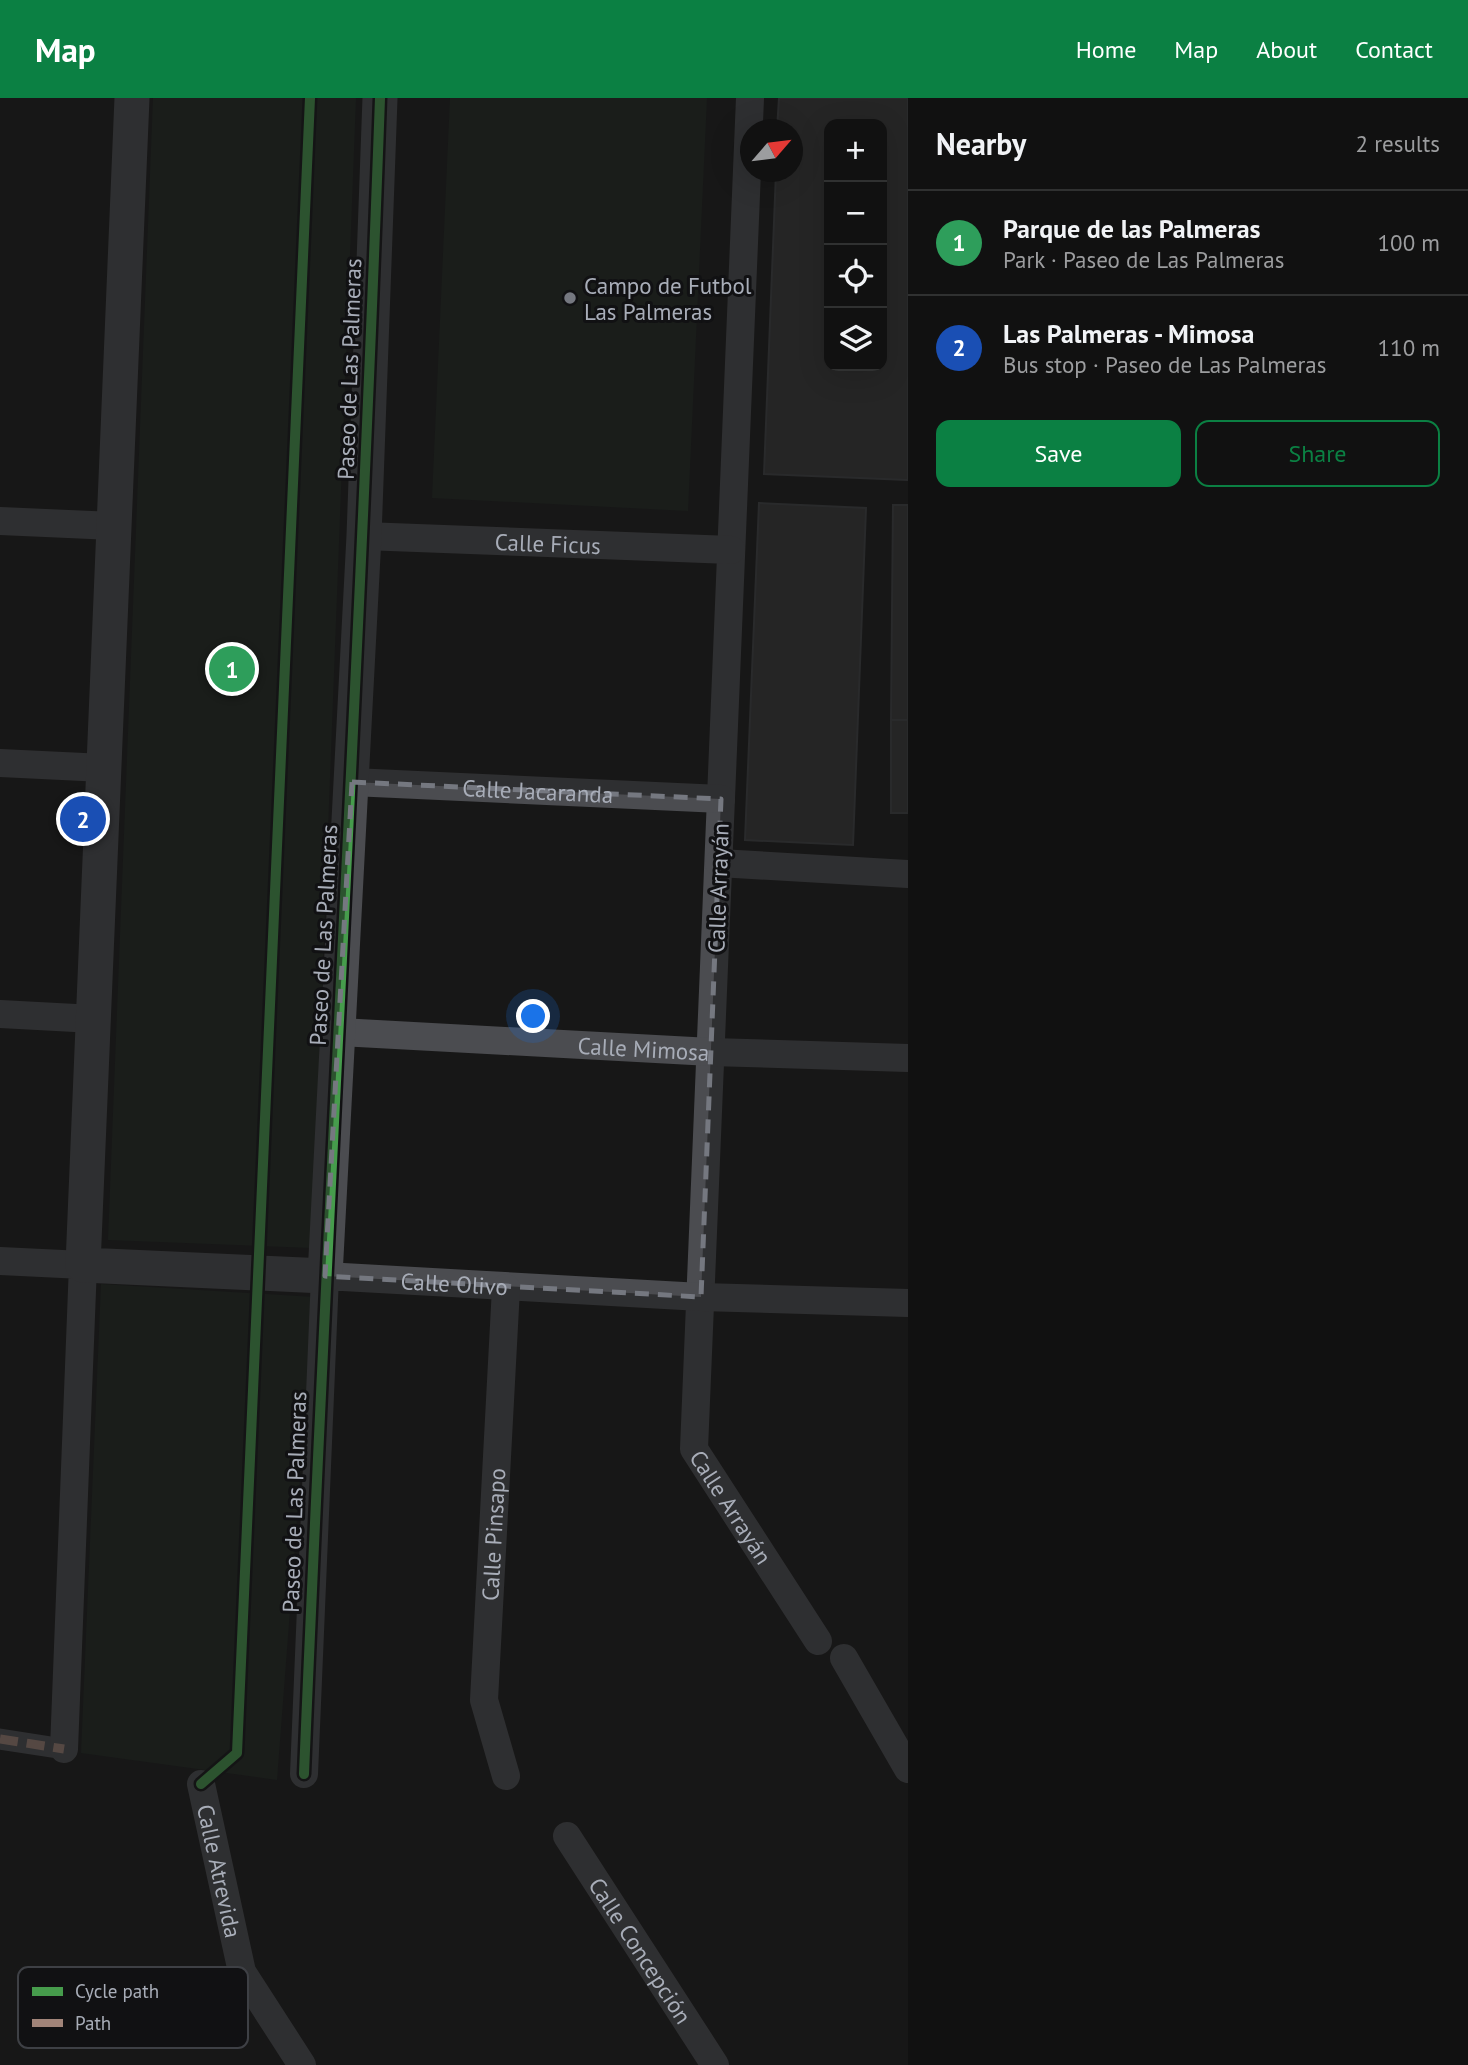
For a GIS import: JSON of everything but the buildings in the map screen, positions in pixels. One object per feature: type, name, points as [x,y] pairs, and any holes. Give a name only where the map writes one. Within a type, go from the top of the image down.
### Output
[{"type":"street","points":[[0,1739],[64,1749],[132,98]]},
{"type":"street","name":"Paseo de Las Palmeras","points":[[304,1774],[325,1276],[340,1032],[364,536],[380,98]]},
{"type":"street","name":"Calle Arrayán","points":[[750,98],[694,1449],[818,1641]]},
{"type":"street","points":[[0,521],[114,526]]},
{"type":"street","name":"Calle Ficus","points":[[364,536],[731,550]]},
{"type":"street","points":[[0,763],[104,768]]},
{"type":"street","name":"Calle Jacaranda","points":[[352,782],[721,799]]},
{"type":"street","points":[[719,863],[908,874]]},
{"type":"street","points":[[0,1014],[94,1019]]},
{"type":"street","name":"Calle Mimosa","points":[[340,1032],[711,1052],[908,1058]]},
{"type":"street","name":"Calle Olivo","points":[[0,1261],[325,1276],[506,1288],[908,1303]]},
{"type":"street","name":"Calle Pinsapo","points":[[506,1288],[484,1700],[506,1776]]},
{"type":"street","points":[[844,1658],[908,1769]]},
{"type":"street","name":"Calle Atrevida","points":[[201,1784],[241,1967]]},
{"type":"street","name":"Calle Concepción","points":[[567,1836],[715,2065]]},
{"type":"street","name":"Calle Atrevida","points":[[248,1981],[302,2065]]},
{"type":"highlighted area","points":[[352,782],[721,799],[701,1297],[325,1276]]},
{"type":"shaded area","points":[[153,98],[356,98],[312,1248],[108,1240]]},
{"type":"shaded area","name":"Campo de Futbol Las Palmeras","points":[[450,98],[707,98],[688,511],[432,498]]},
{"type":"shaded area","points":[[101,1284],[314,1297],[277,1780],[81,1753]]},
{"type":"marked path","points":[[0,1739],[64,1749]]},
{"type":"cycle path","points":[[201,1784],[237,1753],[310,98]]},
{"type":"cycle path","points":[[304,1774],[380,98]]},
{"type":"place","name":"Campo de Futbol Las Palmeras","points":[[570,298]]},
{"type":"place","name":"Parque de las Palmeras","points":[[232,669]]},
{"type":"place","name":"Las Palmeras - Mimosa","points":[[83,819]]}]
